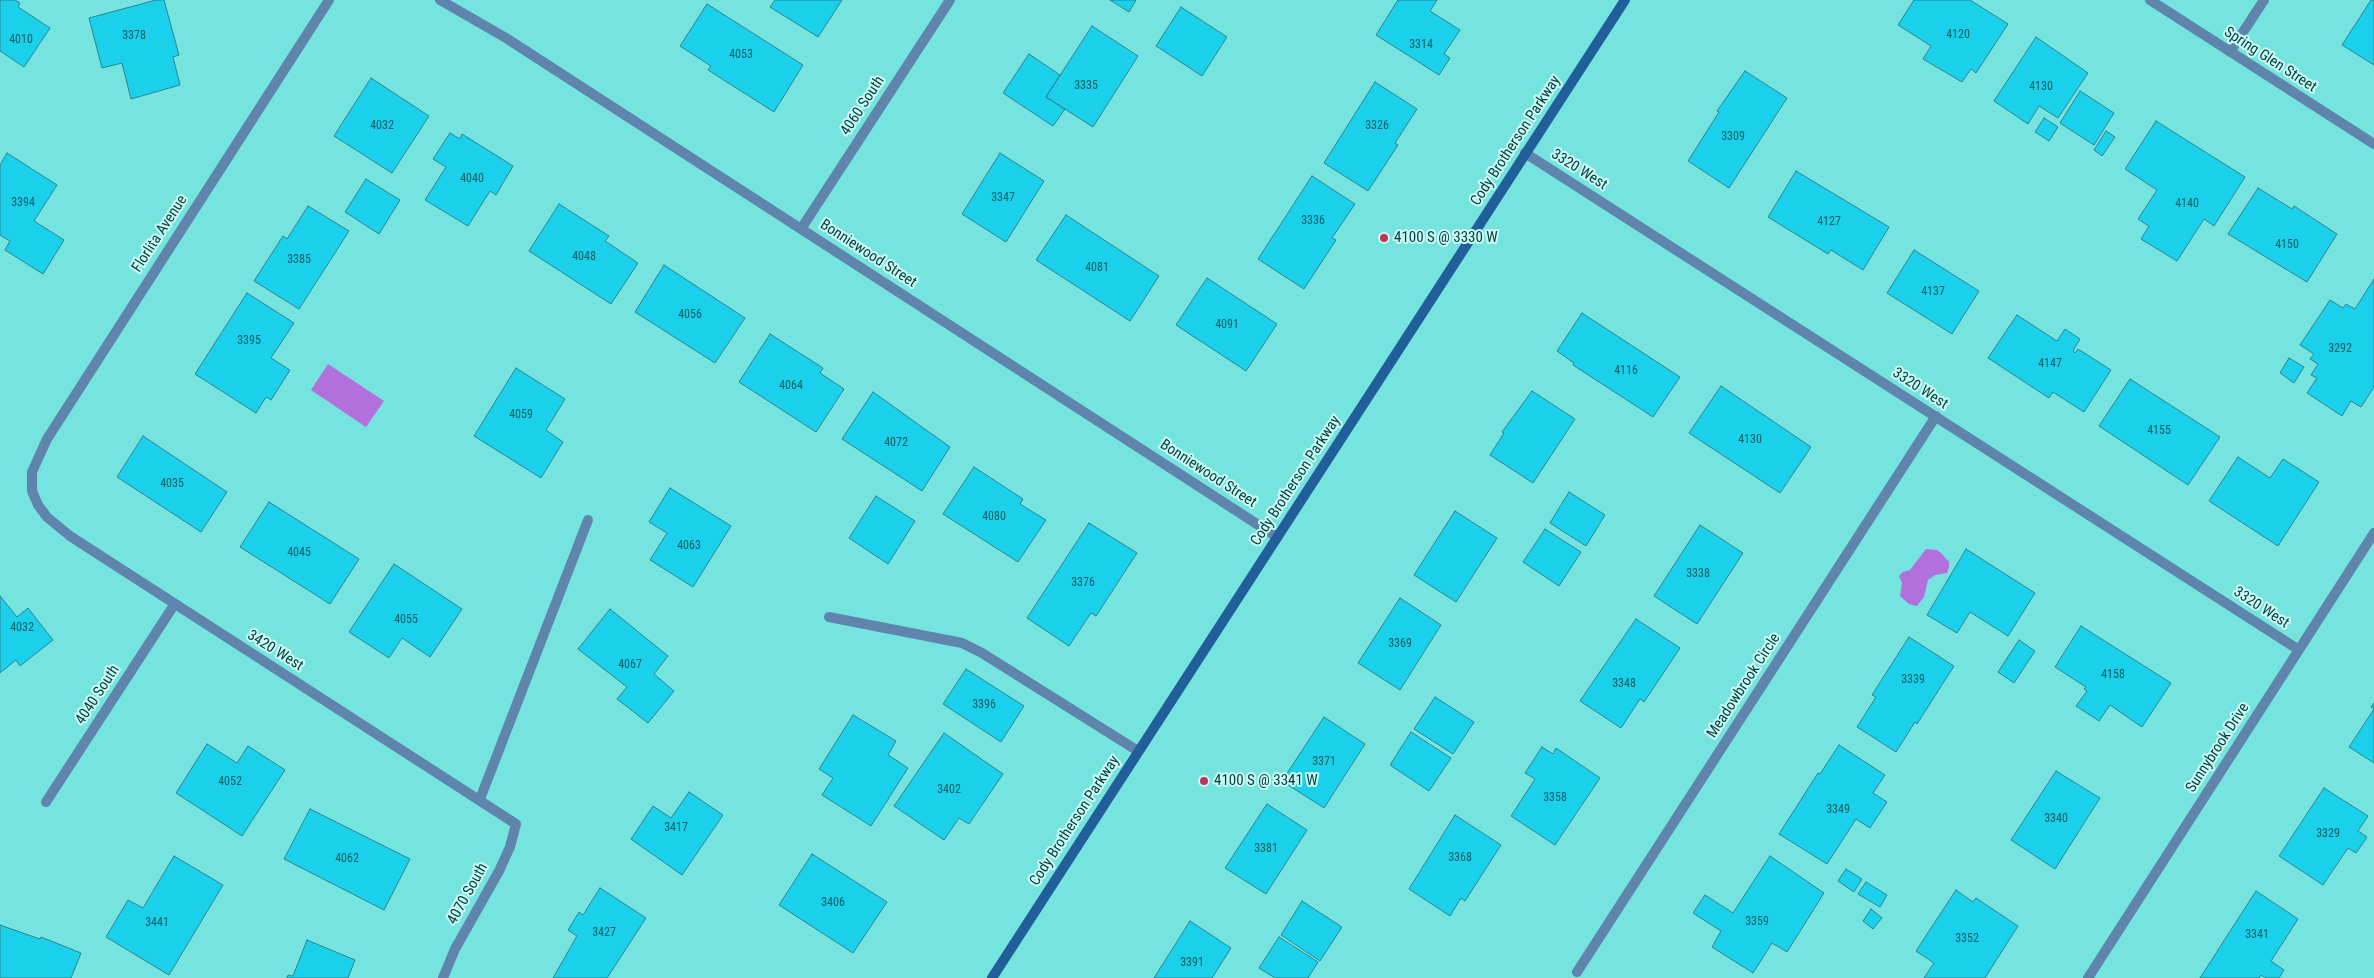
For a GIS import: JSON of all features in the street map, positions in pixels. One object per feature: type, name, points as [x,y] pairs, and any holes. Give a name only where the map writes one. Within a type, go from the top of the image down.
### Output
[{"type":"main road","name":"Cody Brotherson Parkway","points":[[992,978],[1625,0]]},
{"type":"street","name":"Florlita Avenue","points":[[32,491],[32,472],[47,439],[329,0]]},
{"type":"street","name":"Bonniewood Street","points":[[440,0],[506,38],[1277,537]]},
{"type":"street","name":"4060 South","points":[[801,229],[950,0]]},
{"type":"street","name":"Spring Glen Street","points":[[2150,0],[2374,144]]},
{"type":"street","points":[[2230,52],[2264,0]]},
{"type":"street","name":"3320 West","points":[[1525,153],[2299,650]]},
{"type":"street","name":"Meadowbrook Circle","points":[[1577,972],[1936,416]]},
{"type":"street","name":"3420 West","points":[[32,491],[38,505],[57,526],[174,605],[480,799],[516,824]]},
{"type":"street","points":[[480,799],[588,520]]},
{"type":"street","name":"Sunnybrook Drive","points":[[2088,978],[2374,533]]},
{"type":"street","name":"4040 South","points":[[46,802],[174,605]]},
{"type":"street","points":[[829,617],[962,643],[982,653],[1138,751]]},
{"type":"street","name":"4070 South","points":[[443,978],[455,949],[499,871],[510,847],[516,824]]},
{"type":"shaded area","points":[[328,364],[384,401],[366,427],[311,390]]},
{"type":"shaded area","points":[[1926,549],[1937,550],[1941,553],[1949,562],[1949,567],[1947,573],[1935,575],[1928,580],[1924,597],[1917,606],[1909,604],[1900,596],[1902,583],[1899,576],[1903,572],[1910,570]]},
{"type":"building","points":[[0,0],[15,0],[20,3],[18,7],[50,28],[24,67],[0,51]]},
{"type":"building","points":[[156,0],[164,0],[179,55],[173,57],[180,85],[131,99],[122,63],[102,68],[89,18]]},
{"type":"building","points":[[775,0],[842,0],[818,37],[770,7]]},
{"type":"building","points":[[1110,0],[1136,0],[1129,12]]},
{"type":"building","points":[[1398,0],[1437,0],[1430,11],[1460,30],[1444,54],[1450,58],[1439,75],[1376,35]]},
{"type":"building","points":[[1914,0],[1970,0],[2008,24],[1976,73],[1971,69],[1962,82],[1923,59],[1931,46],[1898,25]]},
{"type":"building","points":[[2371,0],[2374,0],[2374,65],[2342,45]]},
{"type":"building","points":[[707,4],[803,65],[774,112],[708,70],[711,66],[680,46]]},
{"type":"building","points":[[1181,7],[1227,37],[1202,76],[1156,46]]},
{"type":"building","points":[[1092,26],[1138,56],[1093,127],[1046,97]]},
{"type":"building","points":[[2036,37],[2088,73],[2058,118],[2039,106],[2028,124],[1994,101]]},
{"type":"building","points":[[1029,54],[1060,75],[1046,97],[1065,109],[1053,126],[1003,93]]},
{"type":"building","points":[[1745,71],[1787,98],[1729,188],[1688,161],[1719,112],[1717,111]]},
{"type":"building","points":[[371,78],[429,116],[392,173],[334,136]]},
{"type":"building","points":[[1375,82],[1417,109],[1395,143],[1398,145],[1368,191],[1324,163]]},
{"type":"building","points":[[2080,91],[2114,113],[2094,145],[2060,123]]},
{"type":"building","points":[[2044,118],[2058,127],[2049,141],[2035,132]]},
{"type":"building","points":[[2156,121],[2245,177],[2214,226],[2204,219],[2177,261],[2141,239],[2149,226],[2138,219],[2157,190],[2125,169]]},
{"type":"building","points":[[2106,131],[2115,137],[2102,156],[2094,150]]},
{"type":"building","points":[[450,133],[460,139],[462,134],[513,166],[496,195],[490,191],[468,226],[425,200],[446,167],[433,159]]},
{"type":"building","points":[[7,153],[57,185],[34,221],[64,240],[43,274],[5,250],[10,241],[0,235],[0,165]]},
{"type":"building","points":[[1000,153],[1044,181],[1006,242],[962,214]]},
{"type":"building","points":[[1796,171],[1889,227],[1863,270],[1831,250],[1828,254],[1768,217]]},
{"type":"building","points":[[1312,176],[1355,204],[1332,238],[1336,240],[1304,289],[1258,259]]},
{"type":"building","points":[[366,179],[400,200],[379,234],[345,212]]},
{"type":"building","points":[[2258,188],[2292,209],[2294,206],[2337,234],[2307,282],[2228,234]]},
{"type":"building","points":[[559,204],[609,236],[605,241],[638,263],[611,304],[529,251]]},
{"type":"building","points":[[308,206],[349,231],[299,309],[254,281],[283,236],[287,239]]},
{"type":"building","points":[[1066,215],[1159,276],[1130,321],[1036,260]]},
{"type":"building","points":[[1914,250],[1979,291],[1952,334],[1887,293]]},
{"type":"building","points":[[664,265],[745,318],[715,363],[635,312]]},
{"type":"building","points":[[1207,278],[1277,324],[1246,371],[1176,325]]},
{"type":"building","points":[[2374,279],[2374,387],[2361,407],[2351,401],[2342,416],[2307,393],[2317,378],[2311,375],[2318,364],[2310,359],[2314,354],[2300,345],[2330,300],[2343,308],[2346,304],[2355,309]]},
{"type":"building","points":[[247,293],[294,323],[271,358],[290,370],[271,400],[266,397],[256,413],[195,374]]},
{"type":"building","points":[[1582,313],[1680,377],[1653,417],[1573,365],[1574,363],[1557,351]]},
{"type":"building","points":[[2017,315],[2057,341],[2065,329],[2080,339],[2073,351],[2075,353],[2078,349],[2111,370],[2084,412],[2053,392],[2049,398],[1988,358]]},
{"type":"building","points":[[770,334],[823,368],[820,373],[844,389],[816,432],[739,382]]},
{"type":"building","points":[[2289,358],[2304,367],[2294,383],[2280,373]]},
{"type":"building","points":[[516,368],[565,399],[546,430],[563,442],[541,478],[474,436]]},
{"type":"building","points":[[2130,379],[2220,437],[2188,485],[2099,426]]},
{"type":"building","points":[[1721,386],[1811,447],[1780,493],[1689,433]]},
{"type":"building","points":[[1532,391],[1575,419],[1533,483],[1490,455],[1504,433],[1502,432]]},
{"type":"building","points":[[873,392],[950,447],[922,491],[842,439]]},
{"type":"building","points":[[143,436],[227,492],[201,532],[117,477]]},
{"type":"building","points":[[2238,457],[2270,478],[2283,459],[2319,482],[2278,546],[2209,501]]},
{"type":"building","points":[[974,467],[1023,499],[1020,504],[1046,520],[1018,562],[943,514]]},
{"type":"building","points":[[670,488],[731,526],[693,587],[650,560],[667,533],[649,522]]},
{"type":"building","points":[[1569,492],[1605,515],[1586,546],[1550,523]]},
{"type":"building","points":[[876,496],[915,521],[888,564],[849,538]]},
{"type":"building","points":[[269,502],[359,559],[330,604],[240,547]]},
{"type":"building","points":[[1455,511],[1497,538],[1456,602],[1414,575]]},
{"type":"building","points":[[1089,523],[1137,553],[1096,616],[1091,613],[1069,646],[1027,618]]},
{"type":"building","points":[[1700,525],[1743,553],[1697,624],[1654,596]]},
{"type":"building","points":[[1545,529],[1581,552],[1559,586],[1523,562]]},
{"type":"building","points":[[1966,549],[2035,593],[2008,636],[1970,612],[1957,633],[1927,615]]},
{"type":"building","points":[[394,564],[462,609],[430,657],[402,638],[389,658],[349,632]]},
{"type":"building","points":[[0,596],[17,617],[28,608],[53,640],[20,666],[16,660],[0,673]]},
{"type":"building","points":[[1400,598],[1441,625],[1400,690],[1358,663]]},
{"type":"building","points":[[610,609],[668,656],[654,674],[674,691],[648,723],[617,699],[627,687],[578,649]]},
{"type":"building","points":[[1636,619],[1680,648],[1644,702],[1640,699],[1621,728],[1580,701]]},
{"type":"building","points":[[2081,626],[2171,683],[2142,727],[2110,705],[2099,721],[2076,706],[2087,691],[2084,689],[2086,687],[2055,667]]},
{"type":"building","points":[[1909,637],[1954,666],[1917,724],[1915,722],[1896,752],[1857,727],[1876,697],[1872,695]]},
{"type":"building","points":[[2019,640],[2035,651],[2014,683],[1998,672]]},
{"type":"building","points":[[966,669],[1024,706],[1001,742],[943,704]]},
{"type":"building","points":[[1435,697],[1474,722],[1453,754],[1414,729]]},
{"type":"building","points":[[2374,709],[2374,763],[2349,747]]},
{"type":"building","points":[[853,715],[896,741],[888,755],[908,768],[871,826],[822,795],[833,778],[819,769]]},
{"type":"building","points":[[1324,717],[1365,744],[1324,808],[1282,781]]},
{"type":"building","points":[[1411,732],[1451,758],[1429,791],[1390,765]]},
{"type":"building","points":[[944,733],[1003,774],[969,824],[959,818],[944,840],[894,806]]},
{"type":"building","points":[[207,744],[237,763],[248,746],[285,770],[242,836],[176,793]]},
{"type":"building","points":[[1839,745],[1885,775],[1873,793],[1887,802],[1870,828],[1856,819],[1827,864],[1779,834],[1818,773],[1820,774]]},
{"type":"building","points":[[1542,747],[1553,754],[1556,748],[1600,778],[1555,845],[1511,816],[1535,779],[1525,773]]},
{"type":"building","points":[[2056,771],[2100,798],[2055,869],[2011,840]]},
{"type":"building","points":[[2324,788],[2368,816],[2358,831],[2367,837],[2356,853],[2348,848],[2323,885],[2279,856]]},
{"type":"building","points":[[689,792],[723,815],[682,875],[631,839],[653,806],[671,818]]},
{"type":"building","points":[[1267,804],[1307,830],[1266,894],[1225,868]]},
{"type":"building","points":[[310,809],[410,859],[384,910],[284,859]]},
{"type":"building","points":[[1455,815],[1501,845],[1465,901],[1461,898],[1450,916],[1409,889]]},
{"type":"building","points":[[812,854],[887,902],[853,953],[779,905]]},
{"type":"building","points":[[174,856],[223,885],[169,975],[106,937],[128,900],[143,908]]},
{"type":"building","points":[[1770,856],[1824,893],[1787,952],[1772,943],[1753,973],[1712,947],[1721,931],[1693,913],[1705,895],[1733,913]]},
{"type":"building","points":[[1846,869],[1862,879],[1854,892],[1838,881]]},
{"type":"building","points":[[1866,882],[1887,895],[1880,907],[1858,894]]},
{"type":"building","points":[[600,888],[646,918],[607,978],[553,978],[577,936],[568,930],[579,912],[583,915]]},
{"type":"building","points":[[1956,890],[1973,902],[1976,898],[2018,926],[1985,978],[1924,978],[1934,963],[1916,951]]},
{"type":"building","points":[[2256,891],[2298,919],[2271,961],[2284,970],[2279,978],[2266,978],[2261,975],[2259,978],[2200,978]]},
{"type":"building","points":[[1302,901],[1342,927],[1320,961],[1281,935]]},
{"type":"building","points":[[1871,909],[1882,918],[1873,929],[1863,921]]},
{"type":"building","points":[[1190,921],[1231,948],[1212,978],[1154,978]]},
{"type":"building","points":[[0,925],[40,939],[41,937],[81,953],[71,978],[0,978]]},
{"type":"building","points":[[1279,937],[1318,962],[1308,978],[1275,978],[1259,968]]},
{"type":"building","points":[[307,940],[355,960],[348,978],[287,978],[288,975],[293,976]]},
{"type":"place","name":"4100 S @ 3330 W","points":[[1384,238]]},
{"type":"place","name":"4100 S @ 3341 W","points":[[1204,781]]}]
